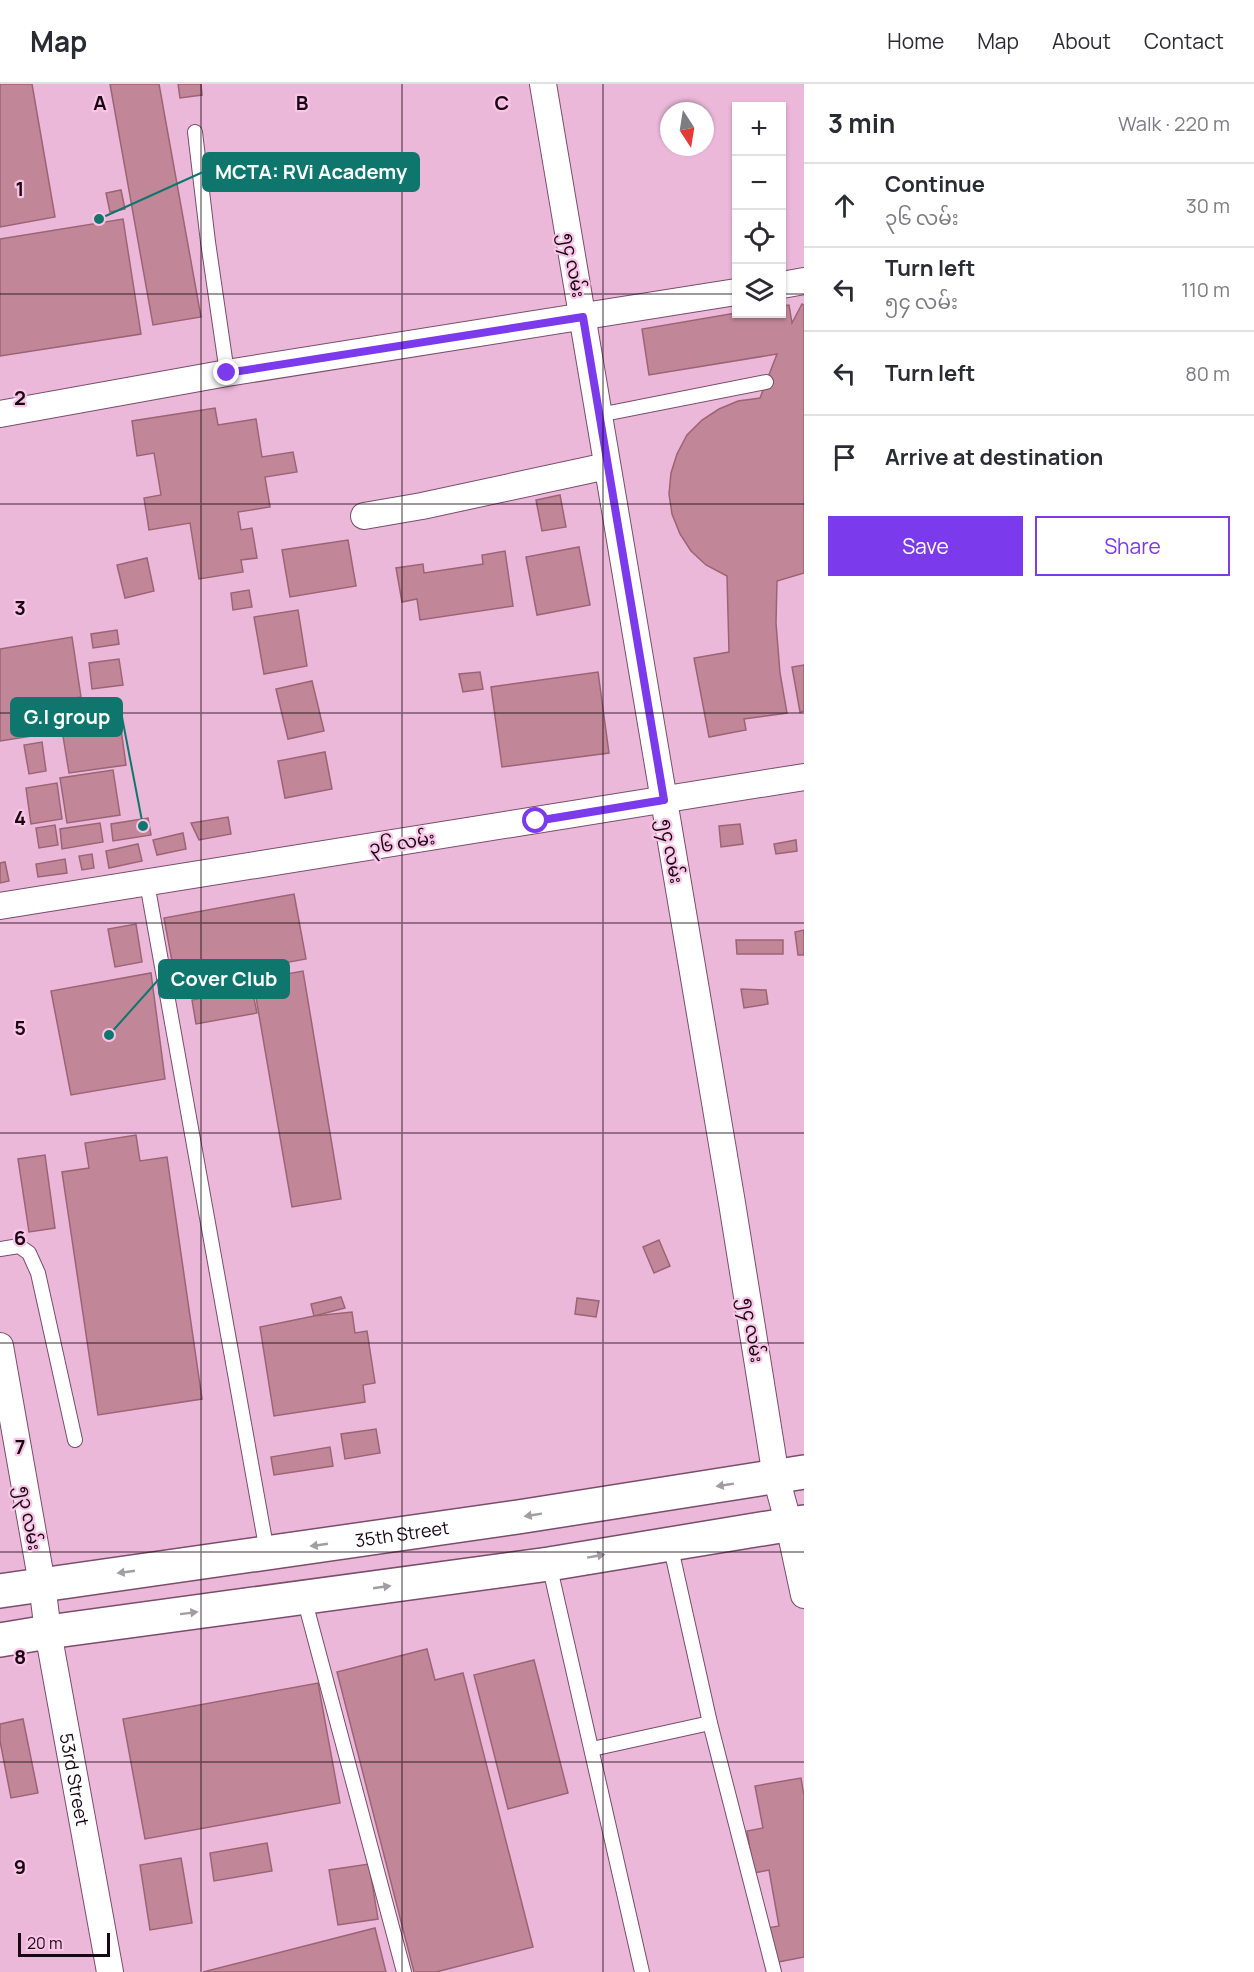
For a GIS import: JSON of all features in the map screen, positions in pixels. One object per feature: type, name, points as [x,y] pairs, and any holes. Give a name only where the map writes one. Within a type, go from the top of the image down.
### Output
[{"type":"main road","name":"35th Street","points":[[0,1592],[42,1584],[518,1518],[790,1475]]},
{"type":"main road","points":[[0,1640],[549,1564],[797,1524]]},
{"type":"street","name":"၅၄ လမ်း","points":[[543,84],[664,800],[790,1475],[804,1595]]},
{"type":"street","points":[[786,284],[804,281]]},
{"type":"street","points":[[0,414],[227,373],[732,293]]},
{"type":"street","points":[[364,516],[422,506],[607,466]]},
{"type":"street","name":"၃၆ လမ်း","points":[[0,906],[804,777]]},
{"type":"street","name":"၅၃ လမ်း","points":[[0,1346],[42,1584]]},
{"type":"street","name":"53rd Street","points":[[42,1584],[48,1632],[110,1972]]},
{"type":"lane","points":[[195,132],[227,373]]},
{"type":"lane","points":[[599,415],[766,382]]},
{"type":"lane","points":[[147,883],[267,1552]]},
{"type":"lane","points":[[0,1249],[19,1246],[29,1253],[38,1273],[75,1440]]},
{"type":"lane","points":[[670,1544],[710,1723],[774,1972]]},
{"type":"lane","points":[[549,1564],[642,1972]]},
{"type":"lane","points":[[304,1598],[404,1972]]},
{"type":"lane","points":[[592,1749],[710,1723]]},
{"type":"building","points":[[0,84],[32,84],[55,217],[0,227]]},
{"type":"building","points":[[110,84],[159,84],[201,317],[153,325]]},
{"type":"building","points":[[178,84],[201,84],[202,95],[180,98]]},
{"type":"building","points":[[121,190],[125,209],[110,212],[106,193]]},
{"type":"building","points":[[123,219],[141,334],[0,356],[0,239]]},
{"type":"building","points":[[802,304],[804,305],[804,573],[777,581],[776,623],[780,673],[787,713],[744,719],[746,730],[709,737],[694,658],[729,652],[727,576],[706,565],[691,551],[680,534],[672,514],[669,494],[671,473],[677,454],[687,435],[702,420],[738,401],[760,398],[777,354],[649,375],[642,329],[732,314],[732,318],[786,318],[786,305],[789,305],[792,323]]},
{"type":"building","points":[[215,408],[218,425],[256,419],[262,457],[293,452],[297,472],[265,477],[270,507],[238,512],[241,530],[252,528],[257,558],[241,560],[243,572],[199,579],[190,523],[149,530],[144,498],[161,495],[154,453],[137,456],[132,421]]},
{"type":"building","points":[[560,495],[566,527],[542,531],[536,500]]},
{"type":"building","points":[[348,540],[356,586],[290,597],[282,550]]},
{"type":"building","points":[[579,547],[590,605],[537,615],[526,557]]},
{"type":"building","points":[[505,551],[513,606],[420,620],[417,599],[402,602],[396,568],[423,564],[424,573],[483,564],[482,555]]},
{"type":"building","points":[[147,558],[154,591],[125,598],[117,565]]},
{"type":"building","points":[[249,590],[252,607],[233,610],[231,593]]},
{"type":"building","points":[[298,610],[307,666],[264,674],[254,617]]},
{"type":"building","points":[[117,630],[119,644],[93,648],[91,634]]},
{"type":"building","points":[[72,637],[81,697],[40,703],[44,734],[0,741],[0,649]]},
{"type":"building","points":[[119,659],[123,685],[92,689],[89,663]]},
{"type":"building","points":[[804,665],[804,711],[800,712],[792,667]]},
{"type":"building","points":[[480,672],[483,689],[463,692],[459,674]]},
{"type":"building","points":[[598,672],[609,753],[502,767],[491,687]]},
{"type":"building","points":[[312,681],[324,731],[288,739],[276,689]]},
{"type":"building","points":[[120,722],[126,765],[69,773],[62,730]]},
{"type":"building","points":[[42,742],[46,771],[29,774],[24,745]]},
{"type":"building","points":[[325,752],[332,789],[285,798],[278,761]]},
{"type":"building","points":[[113,770],[120,815],[67,823],[60,778]]},
{"type":"building","points":[[57,783],[62,819],[31,824],[26,788]]},
{"type":"building","points":[[228,817],[231,834],[199,840],[191,823]]},
{"type":"building","points":[[148,818],[151,835],[113,841],[111,824]]},
{"type":"building","points":[[100,823],[103,842],[62,849],[60,829]]},
{"type":"building","points":[[740,824],[743,844],[721,847],[719,826]]},
{"type":"building","points":[[55,825],[58,845],[39,848],[36,828]]},
{"type":"building","points":[[183,833],[186,849],[157,855],[153,840]]},
{"type":"building","points":[[796,840],[797,851],[776,854],[774,844]]},
{"type":"building","points":[[138,844],[142,861],[109,868],[106,851]]},
{"type":"building","points":[[92,854],[94,868],[82,870],[79,856]]},
{"type":"building","points":[[65,859],[67,873],[38,877],[36,864]]},
{"type":"building","points":[[5,862],[9,881],[0,883],[0,863]]},
{"type":"building","points":[[294,894],[306,959],[176,983],[164,918]]},
{"type":"building","points":[[136,924],[142,962],[115,967],[108,929]]},
{"type":"building","points":[[804,930],[804,955],[798,955],[795,932]]},
{"type":"building","points":[[736,940],[783,940],[783,954],[737,954]]},
{"type":"building","points":[[303,971],[341,1199],[292,1207],[253,980]]},
{"type":"building","points":[[151,973],[165,1079],[71,1095],[51,991]]},
{"type":"building","points":[[252,989],[257,1013],[196,1024],[192,1000]]},
{"type":"building","points":[[741,989],[766,990],[768,1004],[744,1008]]},
{"type":"building","points":[[136,1135],[140,1161],[167,1157],[202,1399],[98,1415],[62,1172],[89,1168],[85,1143]]},
{"type":"building","points":[[45,1155],[55,1228],[29,1232],[18,1159]]},
{"type":"building","points":[[659,1240],[670,1266],[654,1273],[643,1247]]},
{"type":"building","points":[[341,1297],[345,1308],[314,1316],[311,1304]]},
{"type":"building","points":[[577,1298],[599,1301],[596,1317],[575,1314]]},
{"type":"building","points":[[352,1312],[355,1333],[367,1331],[375,1383],[363,1385],[365,1402],[274,1416],[260,1327],[314,1316]]},
{"type":"building","points":[[376,1429],[380,1453],[345,1459],[341,1434]]},
{"type":"building","points":[[330,1447],[333,1466],[274,1475],[271,1457]]},
{"type":"building","points":[[427,1649],[435,1680],[463,1673],[533,1947],[436,1972],[414,1972],[337,1672]]},
{"type":"building","points":[[534,1660],[568,1793],[508,1809],[474,1675]]},
{"type":"building","points":[[318,1683],[340,1803],[145,1839],[123,1719]]},
{"type":"building","points":[[23,1719],[38,1793],[11,1798],[0,1741],[0,1724]]},
{"type":"building","points":[[801,1778],[804,1796],[804,1957],[773,1963],[767,1928],[779,1926],[769,1870],[754,1873],[747,1831],[763,1828],[755,1786]]},
{"type":"building","points":[[267,1843],[272,1871],[214,1881],[210,1853]]},
{"type":"building","points":[[181,1858],[192,1923],[150,1930],[140,1865]]},
{"type":"building","points":[[369,1864],[378,1919],[338,1925],[329,1870]]},
{"type":"building","points":[[375,1928],[386,1972],[203,1972]]},
{"type":"place","name":"MCTA: RVi Academy","points":[[99,219]]},
{"type":"place","name":"G.I group","points":[[143,826]]},
{"type":"place","name":"Cover Club","points":[[109,1035]]},
{"type":"route","points":[[227,373],[583,317],[664,800],[536,821]]}]
